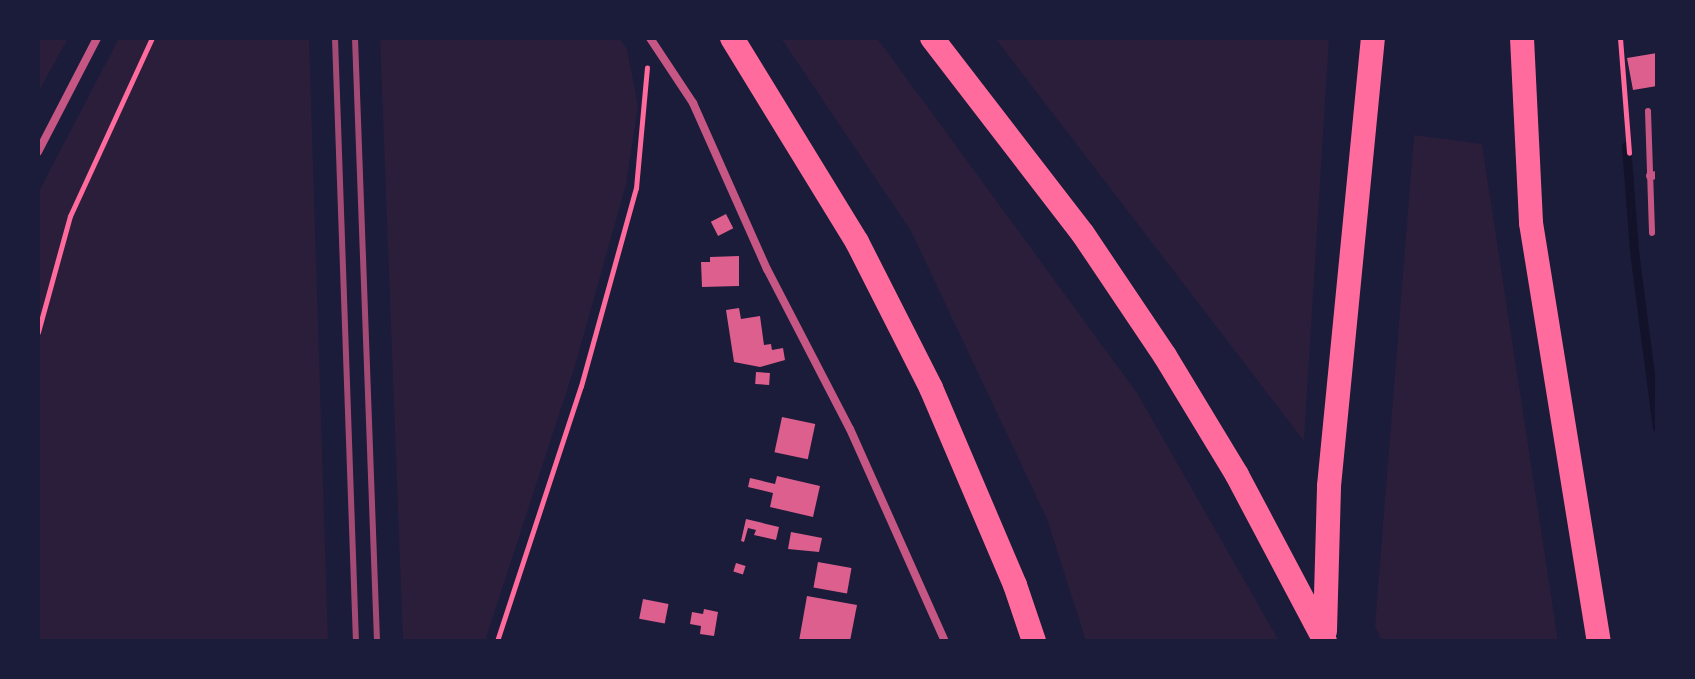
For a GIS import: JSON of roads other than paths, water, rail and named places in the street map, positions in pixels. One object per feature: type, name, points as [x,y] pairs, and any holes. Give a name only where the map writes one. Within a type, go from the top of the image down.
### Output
[{"type":"highway","points":[[732,38],[857,242],[931,388],[1015,585],[1034,641]]},
{"type":"highway","points":[[932,38],[1074,222],[1165,356],[1237,475],[1325,641]]},
{"type":"highway","points":[[1325,641],[1329,486],[1373,38]]},
{"type":"highway","points":[[1522,38],[1531,223],[1599,641]]},
{"type":"street","points":[[38,152],[97,38]]},
{"type":"street","points":[[650,38],[693,103],[767,269],[863,457],[945,641]]},
{"type":"lane","points":[[1648,111],[1653,176],[1652,233]]},
{"type":"waterway","points":[[1626,146],[1634,251],[1657,428]]},
{"type":"railway","points":[[335,38],[356,641]]},
{"type":"railway","points":[[355,38],[377,641]]}]
